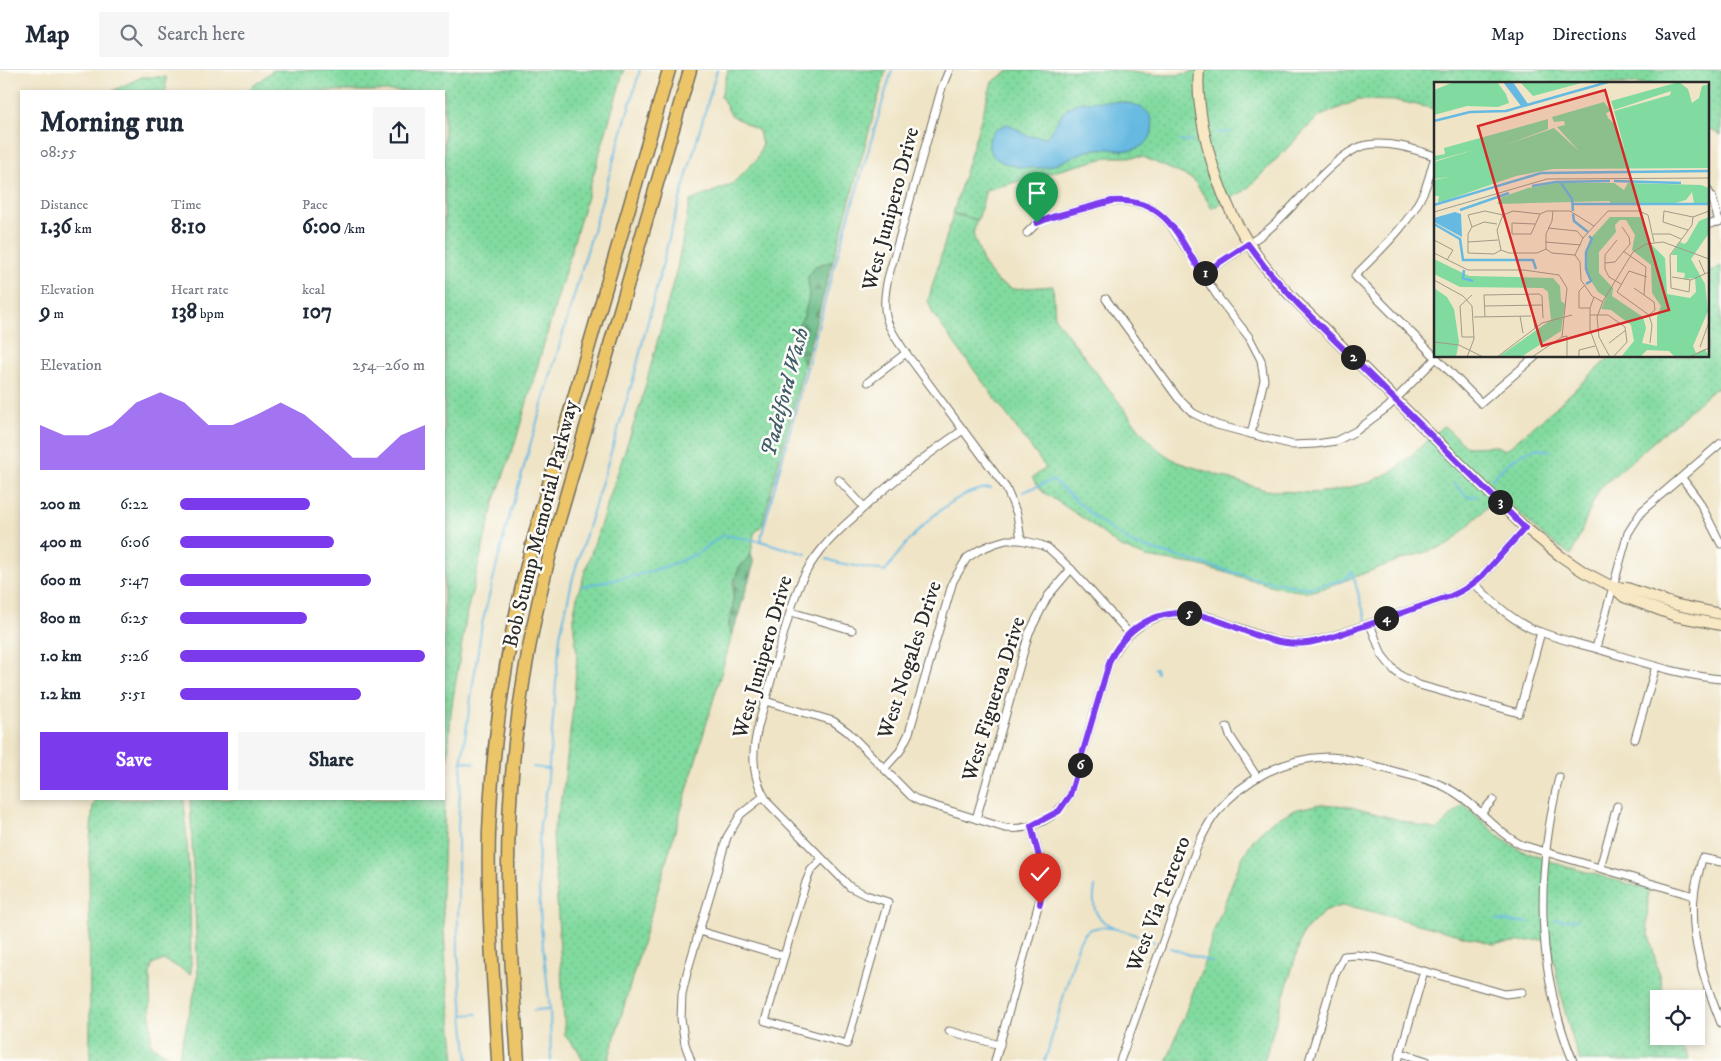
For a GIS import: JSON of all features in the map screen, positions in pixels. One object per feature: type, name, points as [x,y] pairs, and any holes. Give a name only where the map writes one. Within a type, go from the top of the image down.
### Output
[{"type":"highway","name":"Bob Stump Memorial Parkway","points":[[498,1061],[489,912],[489,832],[495,742],[509,646],[521,585],[540,515],[669,70]]},
{"type":"highway","name":"Bob Stump Memorial Parkway","points":[[518,1061],[509,922],[509,836],[514,752],[528,649],[538,599],[559,520],[690,70]]},
{"type":"street","name":"West Junipero Drive","points":[[948,70],[936,106],[884,293],[885,318],[893,335],[906,354],[1006,488],[1018,514],[1021,540]]},
{"type":"street","points":[[1198,70],[1200,108],[1210,161],[1229,210],[1248,244],[1279,284],[1525,528],[1551,549],[1584,572],[1613,587],[1624,597],[1676,616],[1721,625]]},
{"type":"street","points":[[1202,274],[1275,224],[1348,152],[1368,145],[1382,144],[1404,147],[1434,156]]},
{"type":"street","points":[[1434,159],[1425,190],[1411,215],[1396,234],[1355,276],[1434,356]]},
{"type":"street","points":[[1708,191],[1720,221],[1708,225]]},
{"type":"street","points":[[1026,233],[1037,223],[1052,217],[1112,201],[1132,202],[1153,208],[1161,214],[1170,224],[1220,300],[1249,337],[1261,360],[1264,380],[1251,434]]},
{"type":"street","points":[[1106,299],[1186,407],[1194,414],[1208,421],[1293,445],[1336,441],[1356,431],[1396,400],[1436,358],[1481,403],[1534,358]]},
{"type":"street","points":[[868,382],[906,354]]},
{"type":"street","name":"West Junipero Drive","points":[[784,956],[765,1021],[847,1044],[888,902],[866,896],[850,887],[774,809],[764,796],[755,774],[753,750],[765,701],[798,589],[819,551],[833,535],[908,469],[963,430]]},
{"type":"street","points":[[1596,648],[1628,533],[1635,521],[1642,511],[1721,443]]},
{"type":"street","points":[[1682,478],[1699,500],[1721,544]]},
{"type":"street","points":[[839,480],[864,507]]},
{"type":"street","points":[[765,701],[837,723],[911,796],[919,801],[1005,828],[1031,826],[1059,811],[1070,795],[1110,660],[1129,633],[1145,622],[1156,617],[1180,612],[1200,614],[1275,641],[1294,644],[1320,640],[1451,596],[1474,583],[1525,528]]},
{"type":"street","name":"West Nogales Drive","points":[[884,769],[900,751],[909,733],[949,590],[959,569],[967,558],[979,550],[1006,540],[1021,540]]},
{"type":"street","points":[[1021,540],[1048,548],[1071,569],[1129,633]]},
{"type":"street","name":"West Figueroa Drive","points":[[976,819],[1029,633],[1048,596],[1071,569]]},
{"type":"street","points":[[1474,583],[1489,599],[1509,615],[1541,632],[1656,666],[1721,679]]},
{"type":"street","points":[[1613,587],[1627,588],[1677,606],[1721,614]]},
{"type":"street","points":[[791,612],[852,630]]},
{"type":"street","points":[[1370,624],[1382,656],[1401,676],[1419,685],[1519,713],[1541,632]]},
{"type":"street","points":[[1635,739],[1656,666]]},
{"type":"street","points":[[1227,727],[1230,736],[1257,777]]},
{"type":"street","name":"West Via Tercero","points":[[1120,1061],[1197,847],[1209,823],[1218,810],[1239,790],[1257,777],[1291,763],[1327,757],[1355,761],[1440,784],[1467,800],[1505,835],[1522,845],[1694,896]]},
{"type":"street","points":[[1559,777],[1545,852],[1542,884],[1543,915],[1546,964],[1555,1007],[1564,1039],[1573,1061]]},
{"type":"street","points":[[690,1061],[683,1036],[681,1003],[684,984],[727,837],[741,814],[764,796]]},
{"type":"street","points":[[1482,812],[1493,800]]},
{"type":"street","points":[[1600,868],[1617,806]]},
{"type":"street","points":[[995,1061],[1043,888],[1042,867],[1031,826]]},
{"type":"street","points":[[1721,862],[1702,858],[1694,896],[1695,936],[1706,984],[1721,1024]]},
{"type":"street","points":[[699,931],[784,956],[806,882],[811,870],[822,859]]},
{"type":"street","points":[[1308,1061],[1335,974],[1344,956],[1357,955],[1378,958],[1505,994],[1522,992]]},
{"type":"street","points":[[1398,1061],[1424,971]]},
{"type":"street","points":[[949,1031],[1000,1045]]},
{"type":"street","points":[[1400,1053],[1427,1061]]},
{"type":"green space","points":[[273,70],[624,70],[515,443],[494,502],[467,612],[451,711],[445,800],[445,90],[248,90]]},
{"type":"green space","points":[[728,70],[886,70],[833,261],[815,266],[808,277],[809,297],[804,316],[794,332],[796,349],[805,363],[762,525],[754,534],[751,554],[739,568],[733,582],[733,607],[728,626],[732,636],[608,1061],[583,1061],[578,1050],[565,1036],[553,832],[563,792],[574,699],[577,654],[574,612],[578,593],[641,402],[677,268],[690,201],[732,184],[757,159],[762,145],[759,131],[731,115],[721,96]]},
{"type":"green space","points":[[1010,70],[1110,70],[1166,75],[1199,70],[1721,70],[1721,135],[1708,128],[1708,82],[1434,82],[1434,109],[1399,101],[1358,100],[1318,117],[1246,190],[1212,208],[1193,179],[1143,157],[1109,157],[986,190],[978,220],[953,213],[992,82]]},
{"type":"green space","points":[[142,77],[166,77],[166,90],[114,90]]},
{"type":"green space","points":[[953,214],[977,220],[973,234],[984,265],[998,282],[1013,289],[1053,286],[1055,318],[1143,434],[1160,451],[1177,462],[1265,490],[1311,493],[1333,491],[1371,482],[1396,469],[1444,426],[1467,447],[1497,446],[1506,450],[1609,358],[1708,358],[1708,273],[1721,266],[1721,386],[1714,389],[1600,488],[1571,555],[1542,535],[1500,495],[1448,545],[1394,562],[1328,587],[1308,592],[1284,589],[1198,565],[1146,557],[1119,546],[1086,520],[1043,492],[1032,478],[1046,468],[933,314],[928,301]]},
{"type":"green space","points":[[833,261],[805,363],[796,349],[794,332],[804,316],[809,297],[808,277],[815,266]]},
{"type":"green space","points":[[751,554],[754,563],[732,636],[729,624],[737,573]]},
{"type":"green space","points":[[96,800],[184,800],[190,891],[191,974],[164,960],[152,965],[150,973],[151,1045],[173,1059],[173,1061],[90,1061],[89,853],[93,806]]},
{"type":"green space","points":[[190,800],[445,800],[442,893],[446,968],[455,1061],[178,1061],[198,977]]},
{"type":"green space","points":[[1320,804],[1347,806],[1437,830],[1463,804],[1501,838],[1520,850],[1561,865],[1648,889],[1647,926],[1663,990],[1650,990],[1650,1045],[1682,1045],[1689,1061],[1580,1061],[1562,1001],[1551,939],[1493,944],[1358,908],[1340,906],[1324,912],[1303,933],[1264,1061],[1167,1061],[1241,860],[1254,838],[1271,822],[1294,810]]},
{"type":"water","points":[[1103,101],[1128,103],[1138,106],[1147,112],[1152,120],[1152,131],[1149,140],[1135,149],[1097,149],[1081,153],[1060,163],[1035,168],[1012,166],[1004,163],[998,160],[989,149],[989,141],[994,132],[1008,124],[1028,136],[1047,137],[1065,111],[1075,104]]},
{"type":"waterway","points":[[468,1061],[458,954],[458,826],[462,758],[482,624],[506,528],[640,70]]},
{"type":"waterway","points":[[551,1061],[550,1009],[541,927],[538,870],[540,824],[547,788],[560,636],[573,577],[633,380],[672,227],[717,70]]},
{"type":"waterway","name":"Padelford Wash","points":[[760,541],[836,260],[892,70]]},
{"type":"waterway","points":[[1218,133],[1231,132]]},
{"type":"waterway","points":[[1181,141],[1191,141]]},
{"type":"waterway","points":[[1492,479],[1506,465],[1528,451],[1536,449],[1550,451]]},
{"type":"waterway","points":[[1023,492],[1053,480],[1099,521],[1133,544],[1257,579],[1307,588],[1344,580],[1352,572]]},
{"type":"waterway","points":[[1454,484],[1467,496],[1474,497],[1476,495]]},
{"type":"waterway","points":[[827,559],[885,571],[917,531],[945,507],[960,497],[991,488]]},
{"type":"waterway","name":"Padelford Wash","points":[[582,586],[625,578],[681,561],[698,553],[723,535],[760,541],[806,554]]},
{"type":"waterway","points":[[1352,572],[1366,620]]},
{"type":"waterway","points":[[1154,668],[1157,673]]},
{"type":"waterway","points":[[462,761],[474,763]]},
{"type":"waterway","points":[[533,767],[548,769]]},
{"type":"waterway","points":[[1095,886],[1095,911],[1101,920],[1113,927]]},
{"type":"waterway","points":[[1496,920],[1529,922]]},
{"type":"waterway","points":[[1555,920],[1577,920]]},
{"type":"waterway","points":[[1045,1061],[1079,942],[1086,932],[1096,928],[1113,928],[1154,942]]},
{"type":"waterway","points":[[1170,948],[1211,962]]},
{"type":"waterway","points":[[534,1010],[549,1009]]},
{"type":"waterway","points":[[463,1015],[477,1014]]},
{"type":"route","points":[[1037,223],[1052,217],[1112,201],[1122,200],[1141,204],[1153,208],[1170,224],[1202,274],[1248,244],[1279,284],[1298,304],[1494,495],[1525,528],[1482,576],[1462,591],[1330,638],[1294,644],[1275,641],[1210,617],[1180,612],[1156,617],[1129,633],[1110,660],[1070,795],[1054,815],[1031,826],[1044,876],[1040,904]]}]
